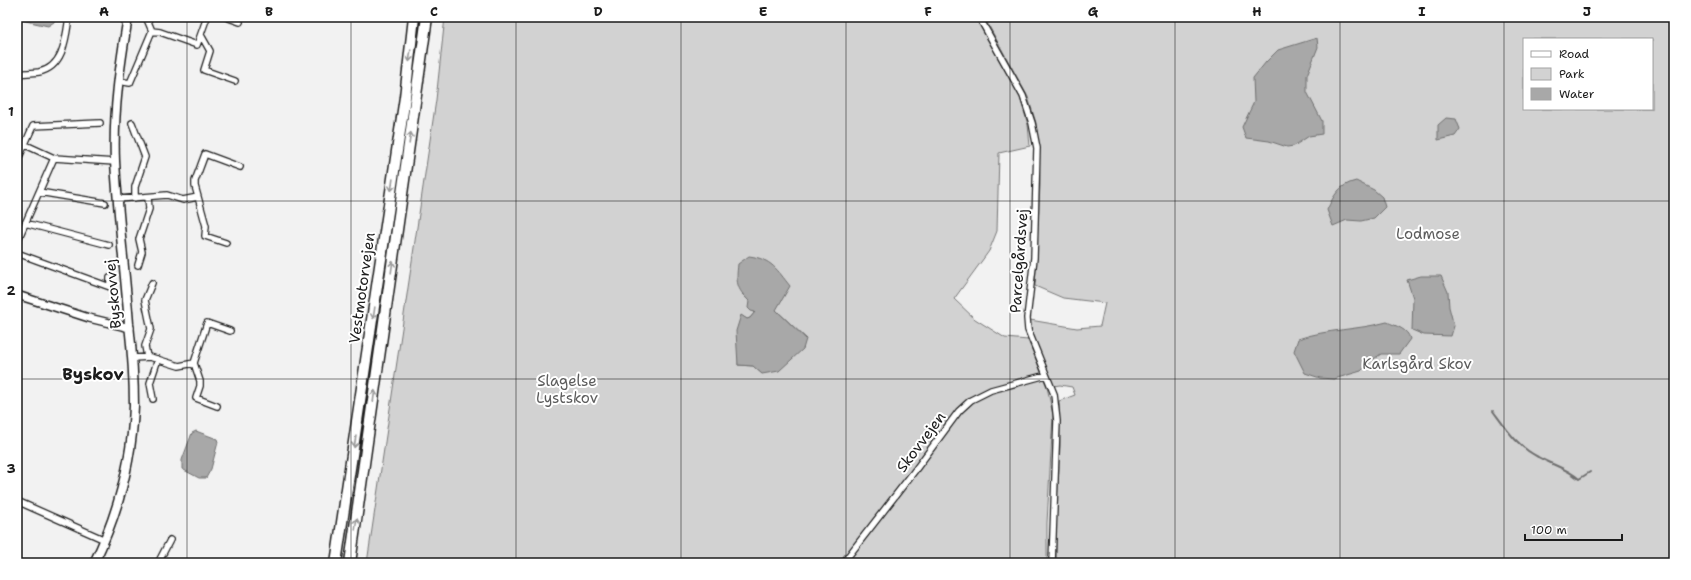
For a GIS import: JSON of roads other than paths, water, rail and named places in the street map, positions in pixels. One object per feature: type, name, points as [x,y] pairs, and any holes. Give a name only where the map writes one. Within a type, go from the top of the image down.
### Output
[{"type":"highway","name":"Vestmotorvejen","points":[[336,563],[387,223],[414,17]]},
{"type":"highway","name":"Vestmotorvejen","points":[[350,563],[427,17]]},
{"type":"main road","name":"Byskovvej","points":[[94,563],[105,540],[118,502],[126,469],[134,407],[133,358],[115,162],[115,125],[118,81],[128,17]]},
{"type":"street","points":[[17,74],[40,72],[50,68],[56,62],[64,48],[69,17]]},
{"type":"street","points":[[118,81],[130,83],[152,31],[146,17]]},
{"type":"street","points":[[152,31],[160,32],[197,45],[207,17]]},
{"type":"street","points":[[226,17],[240,22]]},
{"type":"street","name":"Parcelgårdsvej","points":[[979,17],[1023,96],[1032,122],[1037,148],[1034,258],[1027,318],[1028,330],[1054,394],[1057,421],[1052,563]]},
{"type":"street","points":[[201,35],[210,51],[204,70],[235,81]]},
{"type":"street","points":[[17,162],[33,126],[100,123]]},
{"type":"street","points":[[132,123],[145,157],[135,187],[136,198]]},
{"type":"street","points":[[17,141],[54,158],[115,162]]},
{"type":"street","points":[[226,243],[205,236],[206,226],[195,181],[205,154],[240,167]]},
{"type":"street","points":[[17,242],[54,158]]},
{"type":"street","points":[[39,192],[105,203]]},
{"type":"street","points":[[118,199],[167,195],[183,200],[198,197]]},
{"type":"street","points":[[138,265],[142,252],[139,239],[149,209],[148,197]]},
{"type":"street","points":[[25,223],[109,245]]},
{"type":"street","points":[[17,253],[110,287],[110,278]]},
{"type":"street","points":[[147,357],[145,346],[151,328],[145,300],[152,283]]},
{"type":"street","points":[[17,296],[89,318],[130,328]]},
{"type":"street","points":[[217,406],[196,398],[200,381],[194,363],[207,323],[230,331]]},
{"type":"street","points":[[133,358],[147,357],[179,366],[194,363]]},
{"type":"street","points":[[152,399],[150,383],[158,359]]},
{"type":"street","name":"Skovvejen","points":[[843,563],[959,411],[971,400],[991,390],[1046,375]]},
{"type":"street","points":[[17,501],[105,540]]},
{"type":"street","points":[[158,563],[170,540]]},
{"type":"water","points":[[19,17],[55,17],[54,22],[48,26],[21,20]]},
{"type":"water","points":[[1317,38],[1318,47],[1307,75],[1307,92],[1322,121],[1322,134],[1309,136],[1294,146],[1287,147],[1269,141],[1246,138],[1242,127],[1254,102],[1253,78],[1278,50]]},
{"type":"water","points":[[1446,118],[1456,119],[1460,129],[1455,136],[1438,140],[1438,125]]},
{"type":"water","points":[[1356,181],[1374,190],[1382,197],[1385,207],[1374,218],[1361,221],[1347,220],[1333,226],[1327,210],[1335,195],[1341,188]]},
{"type":"water","points":[[749,256],[757,257],[769,263],[790,286],[776,310],[806,339],[803,349],[779,371],[762,374],[753,366],[738,365],[736,331],[741,315],[747,319],[750,318],[755,312],[748,308],[749,301],[739,288],[737,280],[738,264]]},
{"type":"water","points":[[1421,276],[1441,276],[1448,292],[1449,307],[1454,326],[1451,336],[1424,335],[1412,330],[1413,298],[1407,280]]},
{"type":"water","points":[[1387,322],[1404,330],[1410,339],[1399,354],[1381,354],[1361,371],[1334,379],[1320,378],[1305,373],[1294,351],[1298,339],[1320,333],[1365,327]]},
{"type":"water","points":[[196,431],[217,439],[218,442],[211,469],[206,478],[199,478],[182,469],[182,460],[192,433]]},
{"type":"waterway","points":[[1493,411],[1518,443],[1531,453],[1570,472],[1579,479],[1590,472]]},
{"type":"district","name":"Byskov","points":[[93,374]]},
{"type":"park label","name":"Lodmose","points":[[1428,234]]},
{"type":"park label","name":"Karlsgård Skov","points":[[1417,364]]},
{"type":"park label","name":"Slagelse Lystskov","points":[[567,390]]}]
